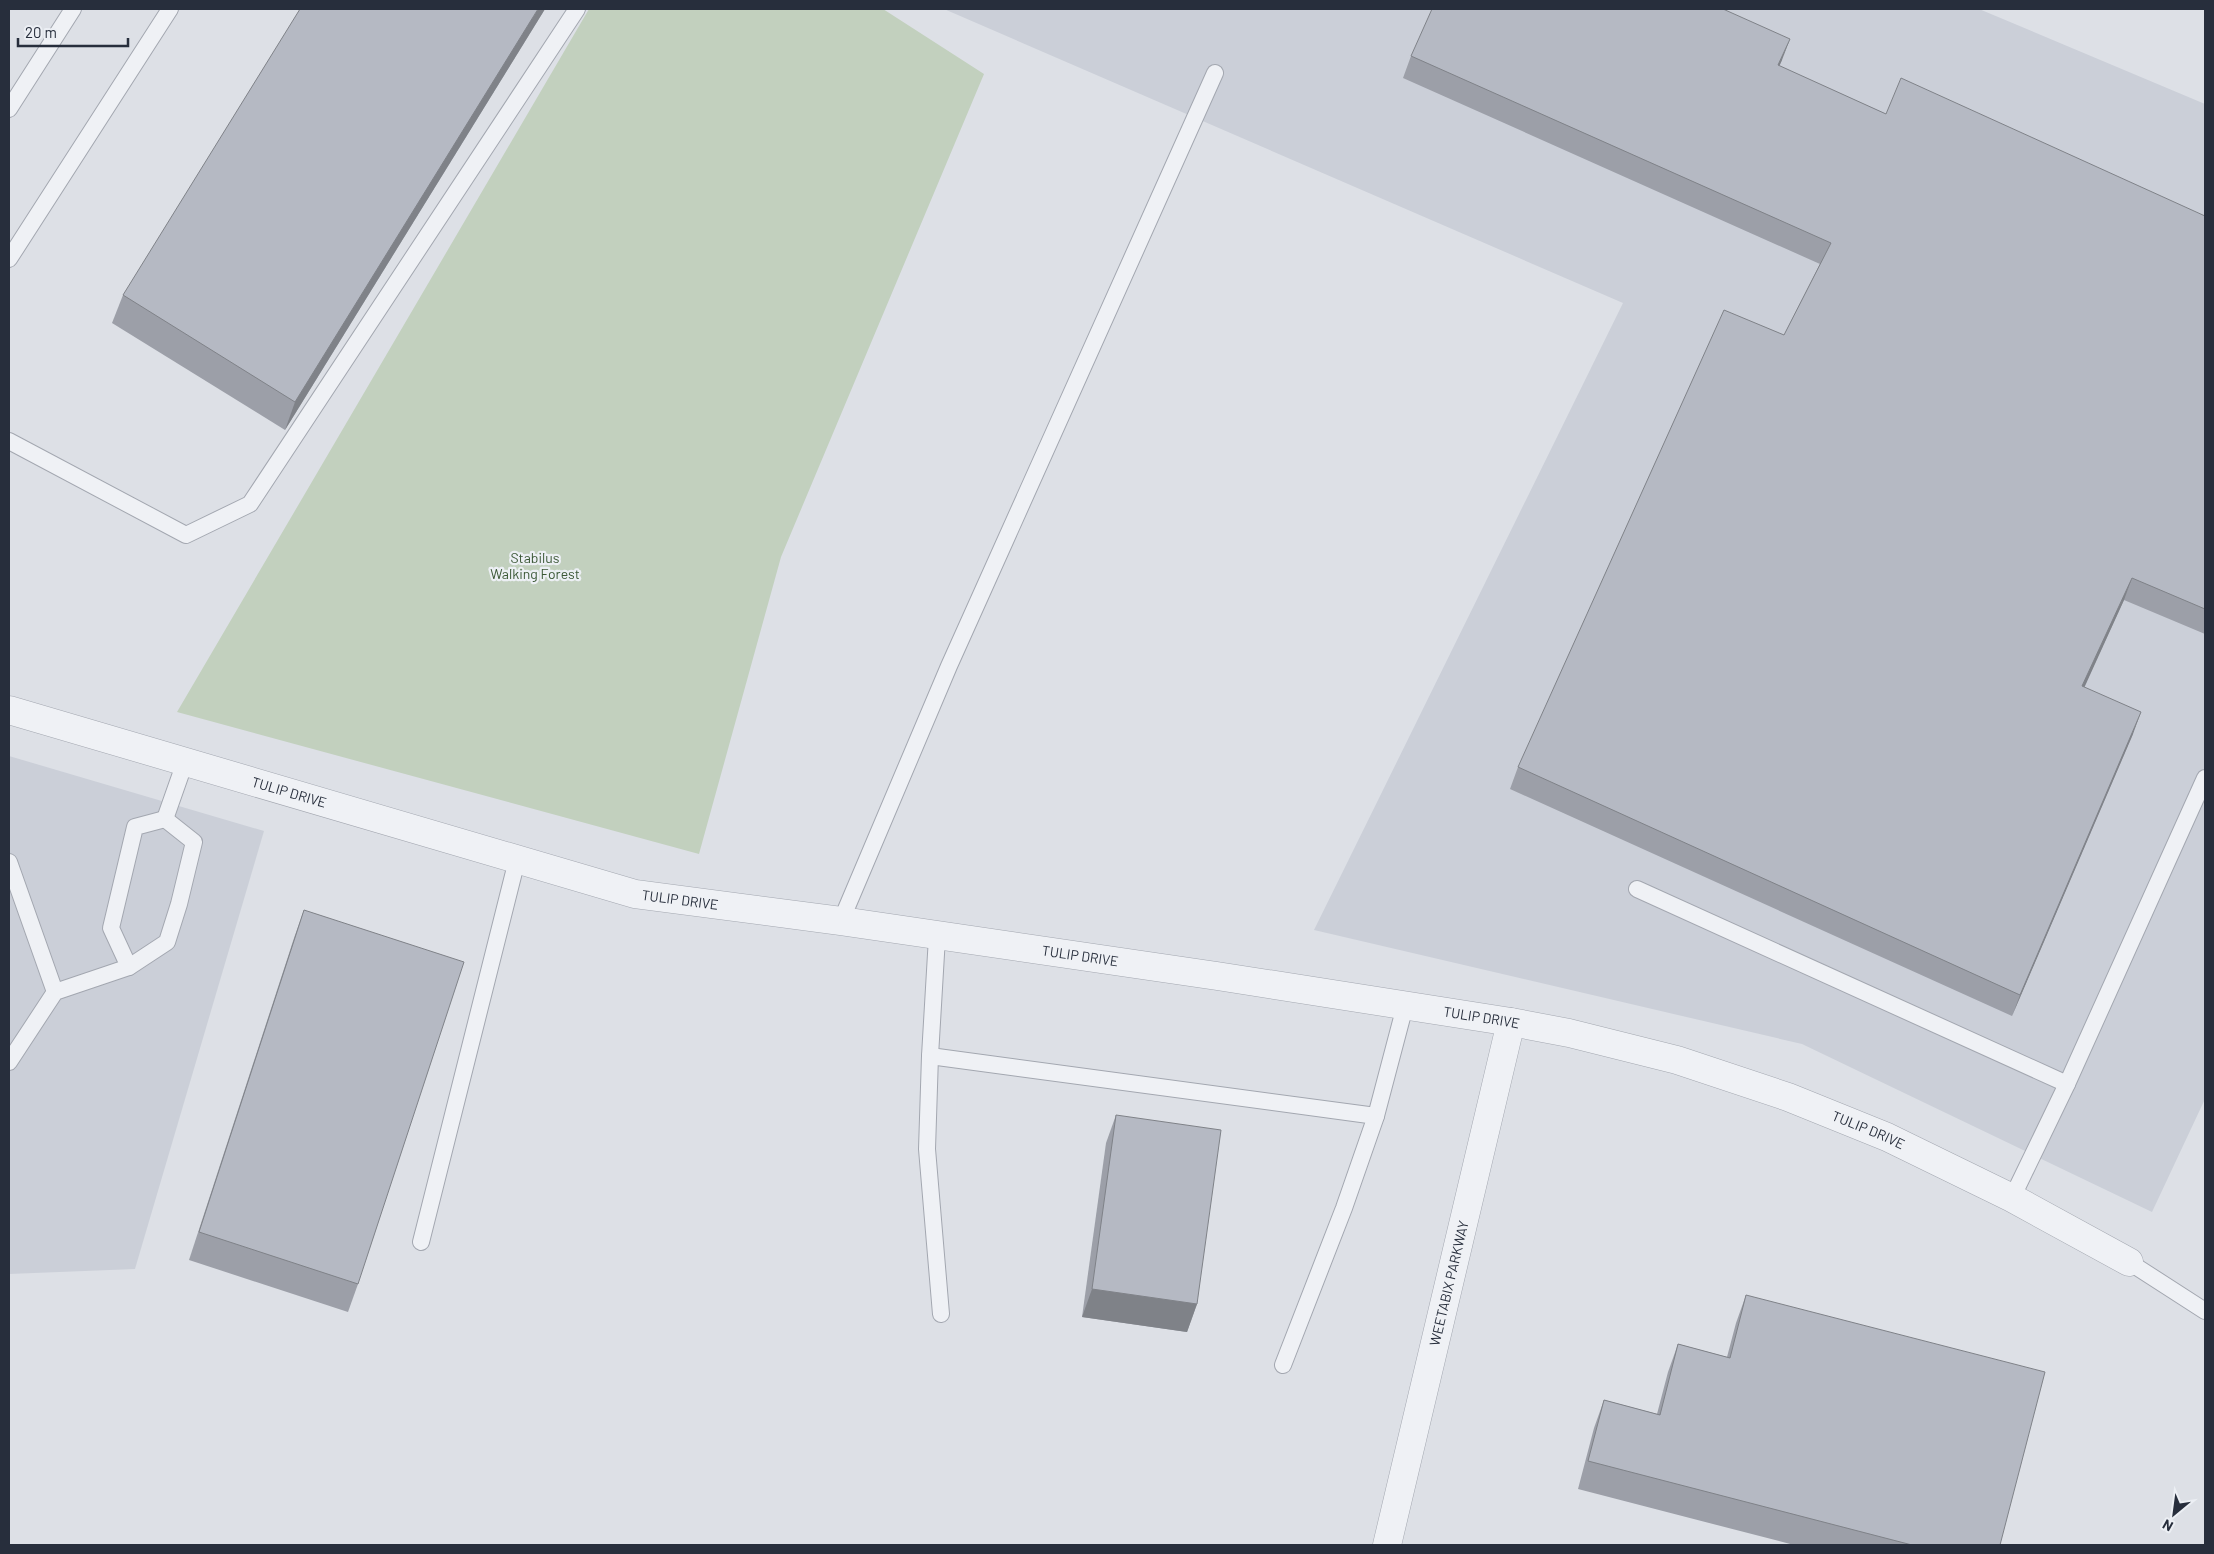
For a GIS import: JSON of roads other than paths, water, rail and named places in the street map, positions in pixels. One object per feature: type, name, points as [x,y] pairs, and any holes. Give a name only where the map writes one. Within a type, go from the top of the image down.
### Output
[{"type":"street","name":"TULIP DRIVE","points":[[9,710],[635,894],[841,921],[937,937],[1217,976],[1511,1022],[1569,1033],[1677,1060],[1788,1097],[1886,1137],[2012,1198],[2129,1262]]},
{"type":"street","name":"WEETABIX PARKWAY","points":[[1387,1545],[1511,1022]]},
{"type":"lane","points":[[9,109],[73,9]]},
{"type":"lane","points":[[9,259],[170,9]]},
{"type":"lane","points":[[9,442],[186,535],[250,504],[577,9]]},
{"type":"lane","points":[[841,921],[949,666],[1215,72]]},
{"type":"lane","points":[[165,819],[185,762]]},
{"type":"lane","points":[[2012,1198],[2067,1084],[2205,778]]},
{"type":"lane","points":[[9,1062],[55,992],[129,967],[167,942],[179,904],[194,842],[165,819]]},
{"type":"lane","points":[[129,967],[111,928],[121,883],[135,828],[165,819]]},
{"type":"lane","points":[[422,1242],[517,860]]},
{"type":"lane","points":[[9,862],[55,992]]},
{"type":"lane","points":[[1637,890],[2067,1084]]},
{"type":"lane","points":[[937,937],[927,1150],[941,1314]]},
{"type":"lane","points":[[1283,1365],[1344,1208],[1376,1116],[1405,1006]]},
{"type":"lane","points":[[930,1056],[1376,1116]]},
{"type":"lane","points":[[2129,1262],[2205,1311]]},
{"type":"park label","name":"Stabilus Walking Forest","points":[[535,566]]}]
